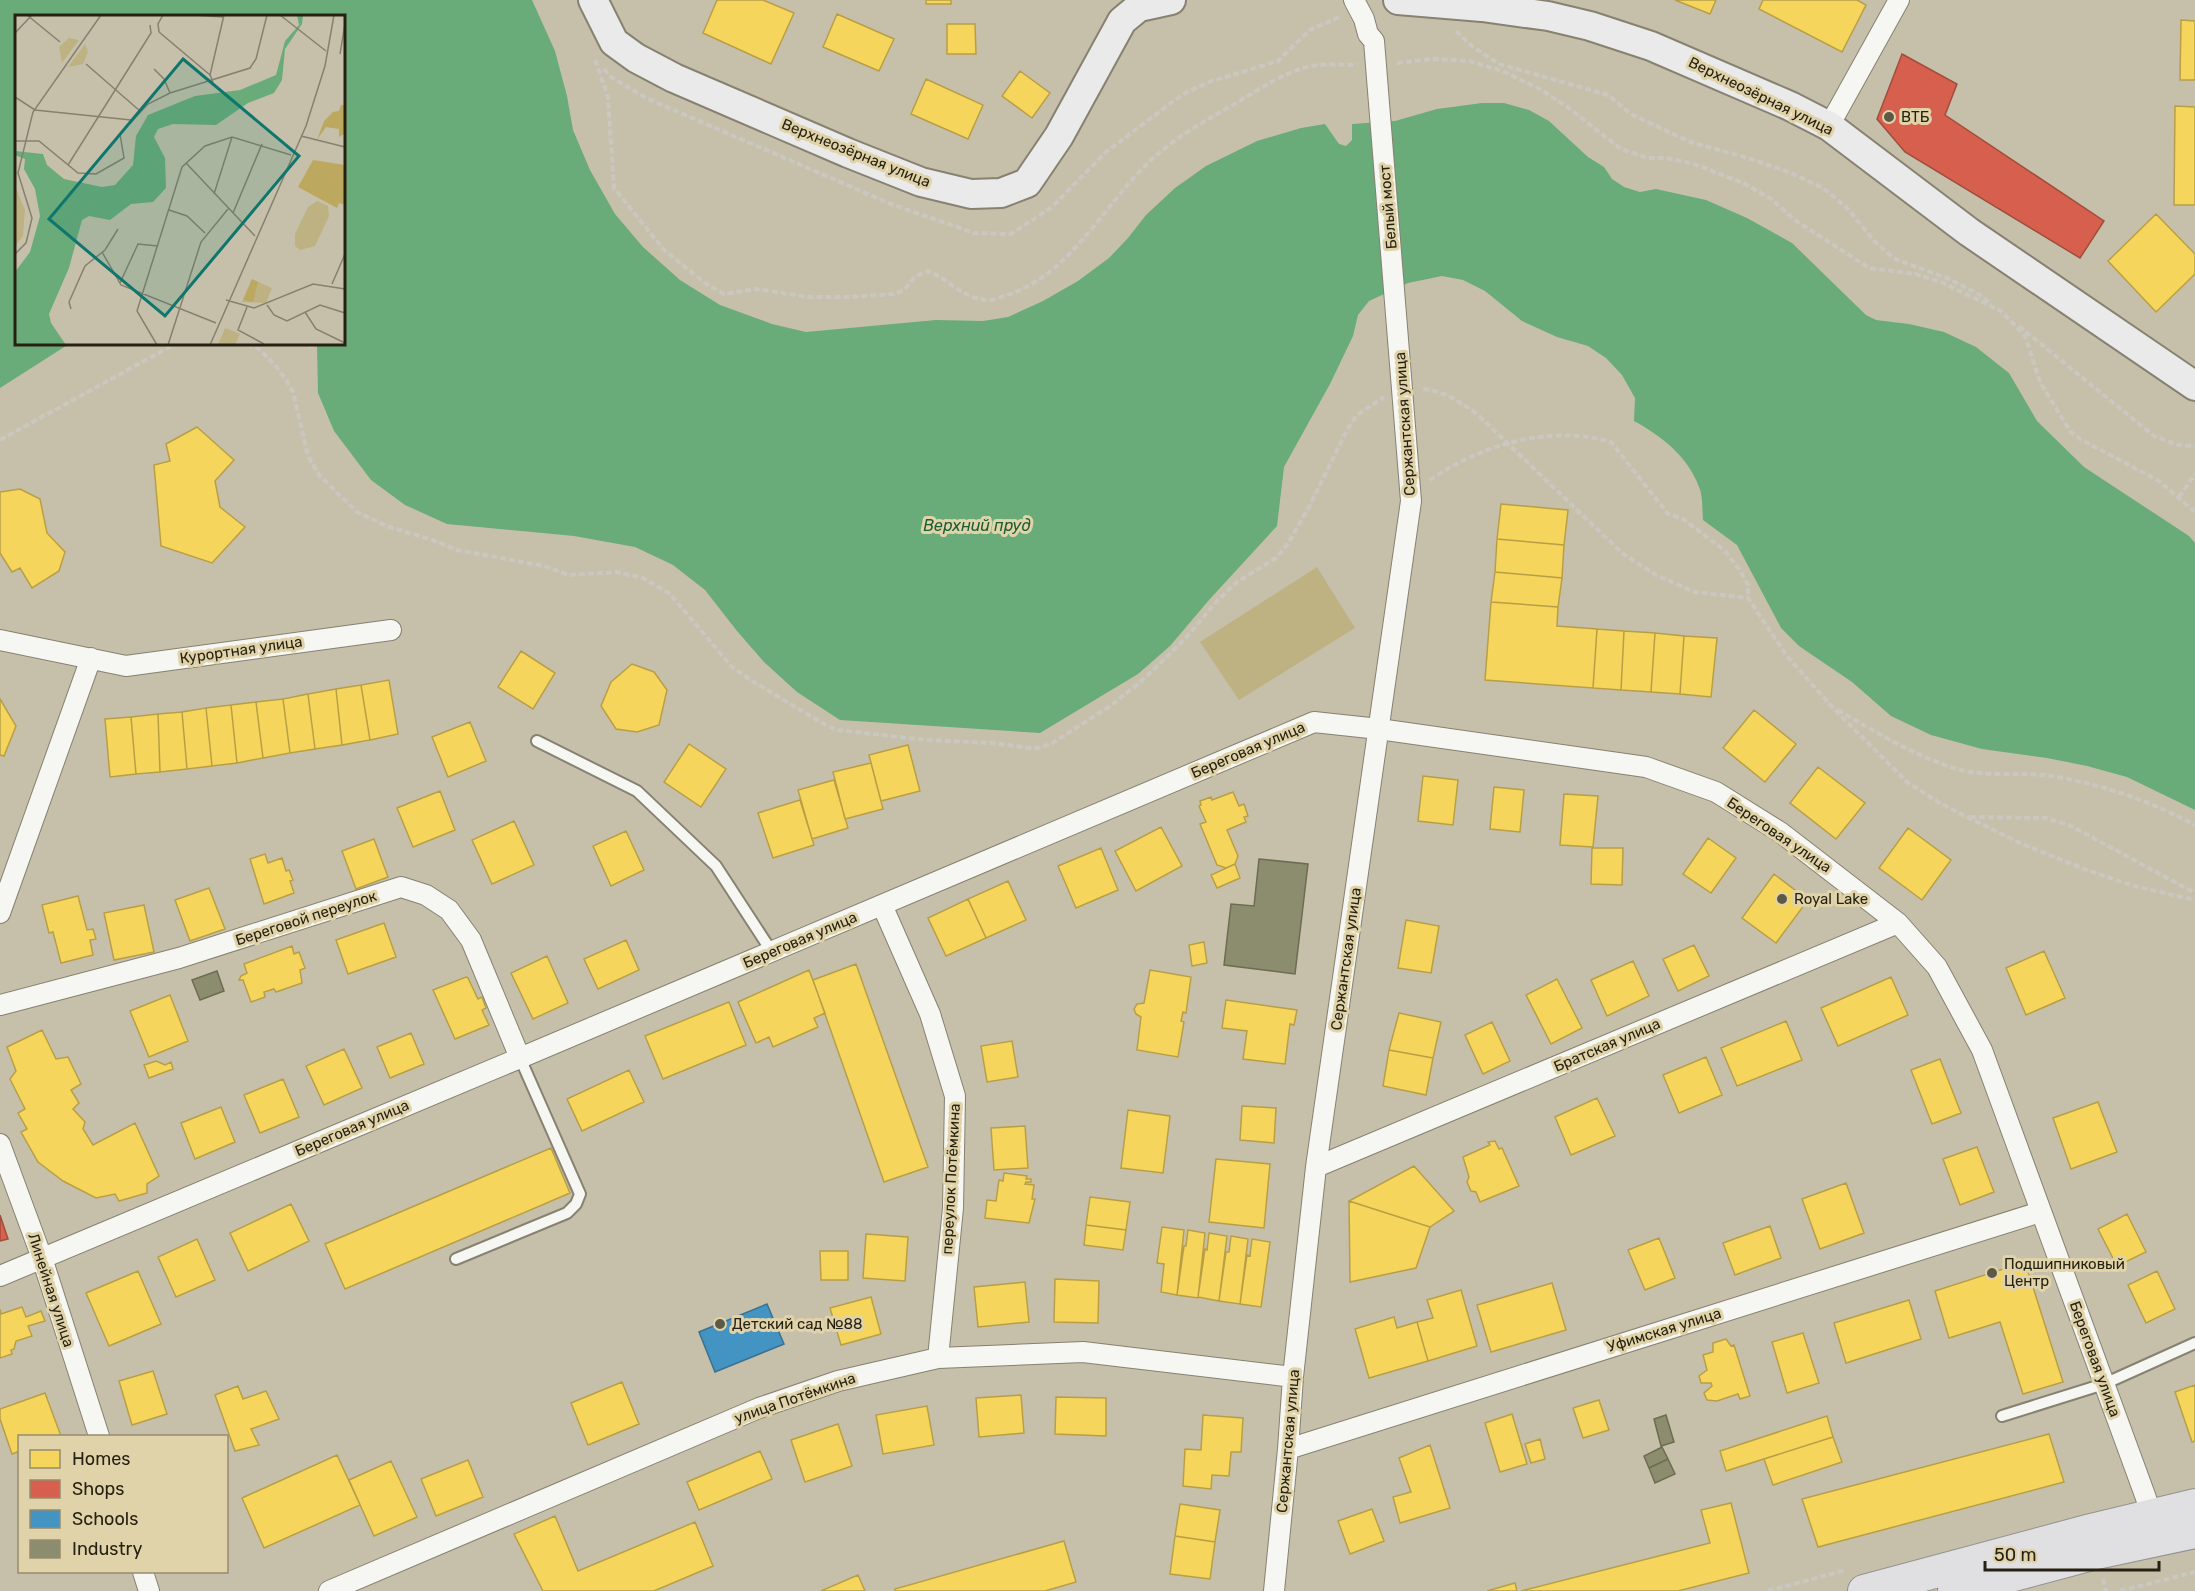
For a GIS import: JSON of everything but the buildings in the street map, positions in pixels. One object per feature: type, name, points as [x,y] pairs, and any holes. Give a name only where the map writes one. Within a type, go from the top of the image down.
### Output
[{"type":"main road","points":[[1864,1591],[2195,1505]]},
{"type":"main road","points":[[1954,1591],[2096,1553],[2195,1532]]},
{"type":"street","name":"Верхнеозёрная улица","points":[[593,0],[614,42],[636,58],[674,78],[921,182],[971,194],[1001,193],[1027,183],[1059,136],[1122,21],[1139,8],[1171,0]]},
{"type":"street","name":"Белый мост","points":[[1354,0],[1364,19],[1368,34],[1374,41],[1397,327]]},
{"type":"street","name":"Верхнеозёрная улица","points":[[1398,0],[1482,3],[1590,26],[1651,46],[1701,66],[1829,126],[1969,232],[2195,386]]},
{"type":"street","points":[[1829,126],[1899,0]]},
{"type":"street","name":"Сержантская улица","points":[[1274,1591],[1293,1377],[1316,1167],[1411,501],[1397,327]]},
{"type":"street","name":"Курортная улица","points":[[0,640],[126,666],[391,630]]},
{"type":"street","points":[[0,913],[91,658]]},
{"type":"street","name":"Береговая улица","points":[[0,1276],[1314,722],[1379,729],[1646,767],[1716,792],[1780,832],[1898,923],[1937,967],[1982,1050],[2151,1516]]},
{"type":"street","name":"Береговой переулок","points":[[0,1005],[178,958],[402,887],[426,895],[449,910],[471,939],[520,1058]]},
{"type":"street","name":"переулок Потёмкина","points":[[882,905],[930,1014],[955,1096],[953,1209],[938,1358]]},
{"type":"street","name":"Братская улица","points":[[1316,1167],[1898,923]]},
{"type":"street","name":"Линейная улица","points":[[0,1144],[42,1258],[98,1435]]},
{"type":"street","name":"Уфимская улица","points":[[1288,1449],[2040,1212]]},
{"type":"street","name":"улица Потёмкина","points":[[329,1591],[759,1408],[838,1381],[938,1358],[1083,1352],[1293,1377]]},
{"type":"street","points":[[143,1573],[149,1591]]},
{"type":"lane","points":[[537,741],[637,791],[716,866],[772,952]]},
{"type":"lane","points":[[456,1259],[567,1213],[576,1204],[580,1194],[520,1058]]},
{"type":"lane","points":[[2002,1416],[2104,1384],[2195,1343]]},
{"type":"path","points":[[1376,65],[1431,59],[1469,61],[1502,71],[1547,94],[1622,149],[1647,158],[1667,158],[1694,164],[1743,183],[1771,199],[1795,220],[1869,268],[1916,274],[2001,311],[2025,336],[2040,382],[2070,431],[2080,439],[2159,481],[2195,512]]},
{"type":"path","points":[[0,440],[173,345]]},
{"type":"path","points":[[249,345],[259,349],[276,365],[293,392],[308,456],[319,475],[345,502],[373,521],[457,550],[544,566],[569,575],[616,572],[643,578],[670,594],[731,666],[827,726],[838,730],[1028,748],[1041,748],[1054,742],[1113,704],[1145,678],[1184,640],[1217,601],[1237,582],[1276,558],[1287,545],[1308,509],[1347,430],[1357,415],[1370,404],[1402,389],[1436,390],[1456,399],[1478,415],[1622,553],[1656,575],[1695,592],[1748,598]]},
{"type":"path","points":[[1411,501],[1428,482],[1450,466],[1508,444],[1556,435],[1579,435],[1611,442],[1668,514],[1683,519],[1724,550],[1748,585],[1748,598],[1786,655],[1832,707],[1907,782],[1938,802],[2020,843],[2134,886],[2195,900]]},
{"type":"path","points":[[2179,497],[2195,474]]},
{"type":"path","points":[[1832,707],[1919,754],[1958,769],[2047,776],[2104,789],[2169,811],[2195,825]]},
{"type":"path","points":[[1966,817],[2046,818],[2071,826],[2195,893]]},
{"type":"path","points":[[2120,1591],[2195,1572]]},
{"type":"shaded area","points":[[1317,567],[1355,628],[1239,700],[1200,642]]},
{"type":"water","name":"Верхний пруд","points":[[0,0],[532,0],[555,51],[573,130],[590,170],[615,214],[643,247],[680,280],[720,305],[772,324],[806,332],[936,320],[983,321],[1008,317],[1078,281],[1109,258],[1146,215],[1175,188],[1206,166],[1257,141],[1301,128],[1325,124],[1339,144],[1346,146],[1352,140],[1352,124],[1395,121],[1437,109],[1482,103],[1504,103],[1529,110],[1549,121],[1588,157],[1604,167],[1612,179],[1624,187],[1640,192],[1656,189],[1706,200],[1747,218],[1792,243],[1866,315],[1876,320],[1944,332],[1976,347],[2009,373],[2037,421],[2084,467],[2189,536],[2195,543],[2195,810],[2127,777],[2047,758],[1982,749],[1931,735],[1891,716],[1852,682],[1799,646],[1781,628],[1737,545],[1703,520],[1700,491],[1694,476],[1681,456],[1664,440],[1634,421],[1635,398],[1622,375],[1606,358],[1588,346],[1557,337],[1522,321],[1485,291],[1463,280],[1442,276],[1408,283],[1369,301],[1358,315],[1353,336],[1330,384],[1284,467],[1277,526],[1170,646],[1138,674],[1040,733],[840,720],[797,692],[764,662],[705,590],[673,565],[635,547],[574,536],[447,524],[405,505],[371,480],[334,431],[318,393],[317,345],[345,345],[345,15],[15,15],[15,345],[67,345],[0,388]]},
{"type":"place","name":"ВТБ","points":[[1889,117]]},
{"type":"place","name":"Royal Lake","points":[[1782,899]]},
{"type":"place","name":"Подшипниковый Центр","points":[[1992,1273]]},
{"type":"place","name":"Детский сад №88","points":[[720,1324]]}]
